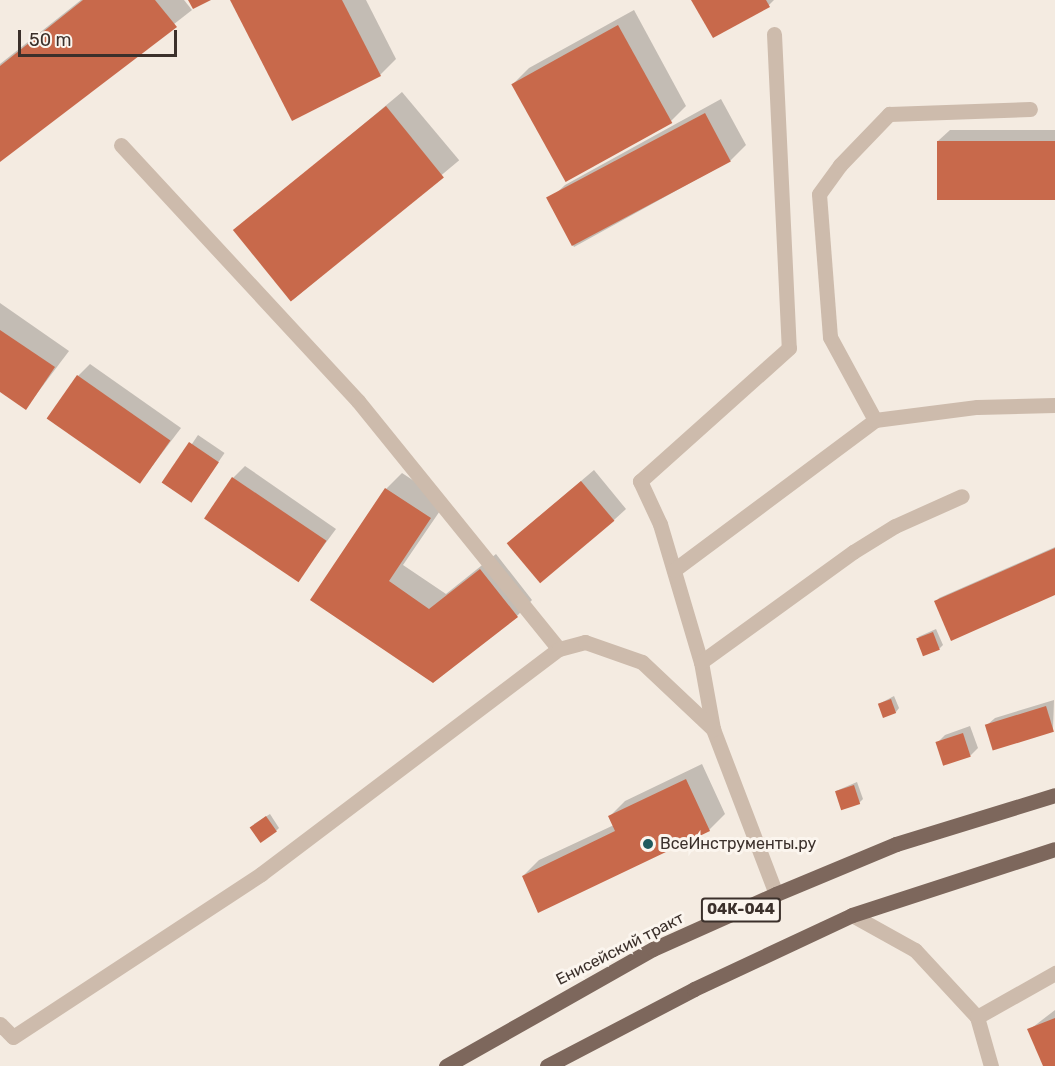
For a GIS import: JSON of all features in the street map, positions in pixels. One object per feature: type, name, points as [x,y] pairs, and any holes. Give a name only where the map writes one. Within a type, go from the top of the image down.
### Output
[{"type":"main road","name":"Енисейский тракт","points":[[446,1066],[652,949],[896,844],[1055,795]]},
{"type":"main road","name":"04К-044","points":[[547,1066],[694,989],[852,915],[1055,849]]},
{"type":"lane","points":[[774,34],[789,348],[640,481],[660,524],[674,570],[701,662],[713,729],[776,894]]},
{"type":"lane","points":[[874,420],[830,337],[819,194],[840,165],[889,114],[1030,109]]},
{"type":"lane","points":[[121,145],[358,401],[559,649]]},
{"type":"lane","points":[[674,570],[874,420],[977,407],[1055,405]]},
{"type":"lane","points":[[701,662],[853,552],[895,526],[962,496]]},
{"type":"lane","points":[[0,1024],[13,1037],[261,874],[559,649],[585,642],[642,662],[713,729]]},
{"type":"lane","points":[[852,915],[915,950],[977,1017],[991,1066]]},
{"type":"lane","points":[[977,1017],[1055,973]]},
{"type":"building","points":[[83,0],[155,0],[177,27],[0,162],[0,66]]},
{"type":"building","points":[[188,0],[211,0],[193,9]]},
{"type":"building","points":[[230,0],[342,0],[381,76],[292,121]]},
{"type":"building","points":[[691,0],[766,0],[770,7],[713,38]]},
{"type":"building","points":[[618,25],[672,123],[566,182],[511,84]]},
{"type":"building","points":[[386,106],[444,177],[291,301],[233,230]]},
{"type":"building","points":[[705,113],[731,162],[572,246],[546,198]]},
{"type":"building","points":[[937,141],[1055,141],[1055,200],[937,200]]},
{"type":"building","points":[[0,330],[55,367],[26,410],[0,392]]},
{"type":"building","points":[[77,375],[170,440],[140,484],[47,418]]},
{"type":"building","points":[[189,442],[219,462],[191,503],[162,483]]},
{"type":"building","points":[[232,477],[327,541],[299,582],[204,518]]},
{"type":"building","points":[[581,481],[614,521],[540,583],[507,543]]},
{"type":"building","points":[[385,488],[431,518],[389,581],[429,609],[480,569],[518,617],[433,683],[310,600]]},
{"type":"building","points":[[1055,548],[1055,595],[951,641],[934,601]]},
{"type":"building","points":[[933,632],[940,650],[923,656],[916,638]]},
{"type":"building","points":[[891,699],[896,713],[883,718],[878,704]]},
{"type":"building","points":[[1046,706],[1054,732],[993,751],[985,725]]},
{"type":"building","points":[[963,733],[971,757],[943,766],[935,742]]},
{"type":"building","points":[[686,779],[710,831],[538,913],[522,876],[615,831],[608,816]]},
{"type":"building","points":[[854,785],[860,804],[841,810],[835,791]]},
{"type":"building","points":[[266,816],[277,832],[261,843],[250,827]]},
{"type":"building","points":[[1055,1018],[1055,1066],[1043,1066],[1027,1029]]},
{"type":"place","name":"ВсеИнструменты.ру","points":[[648,844]]}]
